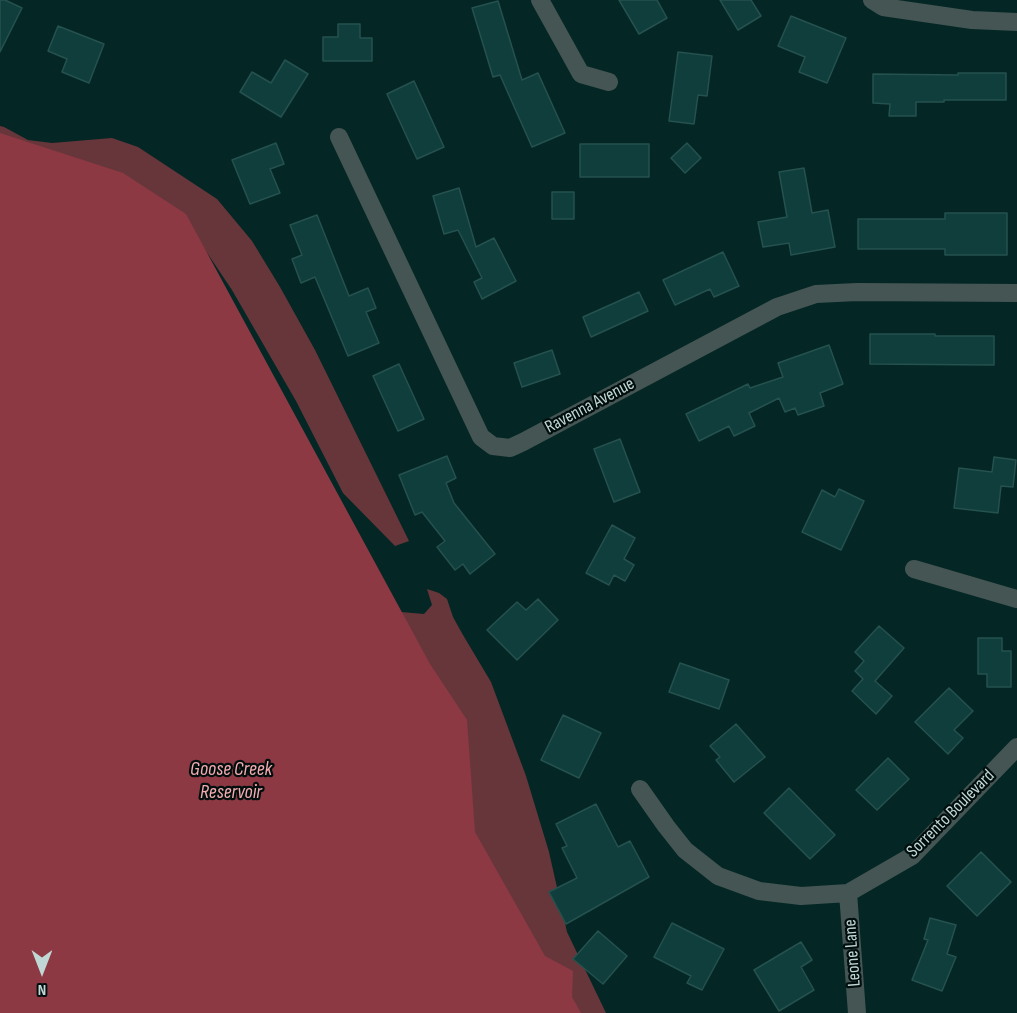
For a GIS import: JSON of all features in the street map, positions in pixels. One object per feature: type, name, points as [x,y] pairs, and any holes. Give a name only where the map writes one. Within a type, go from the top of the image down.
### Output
[{"type":"street","points":[[540,0],[581,74],[609,82]]},
{"type":"street","points":[[872,0],[883,7],[972,20],[1017,22]]},
{"type":"street","name":"Ravenna Avenue","points":[[339,137],[481,437],[494,446],[510,448],[523,442],[777,307],[816,294],[1017,293]]},
{"type":"street","points":[[914,569],[1017,599]]},
{"type":"street","name":"Sorrento Boulevard","points":[[640,789],[685,850],[718,876],[759,891],[801,896],[848,893],[912,856],[1017,747]]},
{"type":"street","name":"Leone Lane","points":[[848,893],[857,1013]]},
{"type":"shaded area","points":[[0,126],[28,140],[52,143],[112,138],[138,147],[217,199],[252,241],[280,287],[315,350],[409,541],[395,546],[343,493],[296,401],[232,290],[181,214],[0,153]]},
{"type":"shaded area","points":[[427,589],[447,599],[453,617],[491,682],[526,776],[549,852],[567,932],[606,1013],[440,1013],[401,612],[424,614],[432,605]]},
{"type":"water","name":"Goose Creek Reservoir","points":[[0,133],[123,173],[186,214],[430,664],[467,720],[475,832],[545,956],[573,971],[572,997],[581,1013],[0,1013]]},
{"type":"building","points":[[0,0],[22,8],[0,52]]},
{"type":"building","points":[[619,0],[657,0],[667,18],[639,34]]},
{"type":"building","points":[[720,0],[751,0],[761,16],[738,30]]},
{"type":"building","points":[[498,1],[522,80],[538,73],[565,133],[532,147],[500,75],[493,77],[472,8]]},
{"type":"building","points":[[791,16],[846,38],[827,83],[799,72],[805,57],[778,46]]},
{"type":"building","points":[[338,24],[360,24],[360,38],[372,38],[372,61],[323,61],[323,37],[338,37]]},
{"type":"building","points":[[58,26],[104,44],[89,83],[62,72],[67,59],[48,51]]},
{"type":"building","points":[[678,52],[712,56],[707,96],[698,95],[694,124],[669,121]]},
{"type":"building","points":[[285,60],[308,74],[281,117],[240,92],[252,72],[271,83]]},
{"type":"building","points":[[958,73],[1006,73],[1006,100],[916,102],[916,116],[889,116],[890,104],[873,103],[873,74],[958,75]]},
{"type":"building","points":[[414,81],[444,147],[417,159],[387,94]]},
{"type":"building","points":[[276,143],[284,164],[270,169],[280,193],[250,204],[232,160]]},
{"type":"building","points":[[687,143],[701,158],[685,173],[671,158]]},
{"type":"building","points":[[580,144],[649,144],[649,177],[580,177]]},
{"type":"building","points":[[804,168],[812,213],[828,210],[835,247],[791,255],[789,243],[763,247],[758,222],[787,217],[779,172]]},
{"type":"building","points":[[459,188],[476,247],[494,238],[516,281],[482,299],[474,282],[482,278],[458,230],[444,234],[433,196]]},
{"type":"building","points":[[552,192],[574,192],[574,219],[552,219]]},
{"type":"building","points":[[945,213],[1007,213],[1007,255],[945,255],[945,249],[858,249],[858,219],[945,219]]},
{"type":"building","points":[[317,215],[349,296],[368,288],[376,308],[366,312],[379,343],[348,356],[315,277],[301,283],[292,259],[302,255],[290,225]]},
{"type":"building","points":[[723,252],[739,286],[714,297],[710,289],[675,305],[663,280]]},
{"type":"building","points":[[639,292],[648,311],[591,337],[583,317]]},
{"type":"building","points":[[870,334],[994,336],[994,365],[870,364]]},
{"type":"building","points":[[829,345],[843,384],[820,393],[824,406],[798,415],[795,408],[785,412],[779,398],[749,413],[755,426],[734,436],[729,426],[699,441],[686,414],[748,384],[750,388],[783,377],[778,363]]},
{"type":"building","points":[[552,350],[560,374],[522,387],[514,363]]},
{"type":"building","points":[[399,364],[424,419],[398,431],[373,376]]},
{"type":"building","points":[[620,439],[640,492],[614,502],[594,449]]},
{"type":"building","points":[[447,456],[456,478],[446,483],[454,503],[495,554],[470,574],[463,564],[455,570],[437,547],[445,541],[422,512],[415,515],[399,475]]},
{"type":"building","points":[[994,457],[1016,460],[1013,487],[1001,486],[998,513],[954,508],[959,468],[992,472]]},
{"type":"building","points":[[839,489],[864,501],[841,550],[802,532],[822,490],[835,497]]},
{"type":"building","points":[[612,525],[635,538],[624,559],[634,565],[625,581],[614,575],[609,585],[586,573]]},
{"type":"building","points":[[538,599],[558,620],[517,660],[487,630],[517,602],[526,610]]},
{"type":"building","points":[[879,626],[904,648],[875,681],[892,696],[876,714],[852,691],[863,679],[855,671],[864,661],[855,652]]},
{"type":"building","points":[[978,638],[1002,638],[1002,651],[1011,651],[1011,687],[987,687],[987,674],[978,674]]},
{"type":"building","points":[[680,663],[729,680],[719,709],[669,692]]},
{"type":"building","points":[[949,688],[973,711],[954,730],[963,738],[948,754],[915,722]]},
{"type":"building","points":[[563,715],[601,733],[579,778],[541,760]]},
{"type":"building","points":[[736,724],[765,757],[734,782],[716,760],[720,757],[710,746]]},
{"type":"building","points":[[888,758],[909,779],[877,810],[856,790]]},
{"type":"building","points":[[789,788],[835,835],[810,859],[764,813]]},
{"type":"building","points":[[596,804],[618,847],[630,841],[649,877],[566,924],[549,892],[577,878],[562,848],[567,846],[556,824]]},
{"type":"building","points":[[981,852],[1011,882],[977,916],[947,886]]},
{"type":"building","points":[[930,918],[956,925],[947,954],[956,957],[942,991],[912,980],[928,940],[924,939]]},
{"type":"building","points":[[672,923],[724,949],[702,990],[687,983],[691,976],[654,957]]},
{"type":"building","points":[[598,931],[627,956],[603,984],[573,959]]},
{"type":"building","points":[[801,942],[812,960],[801,967],[814,990],[779,1011],[754,970]]}]
